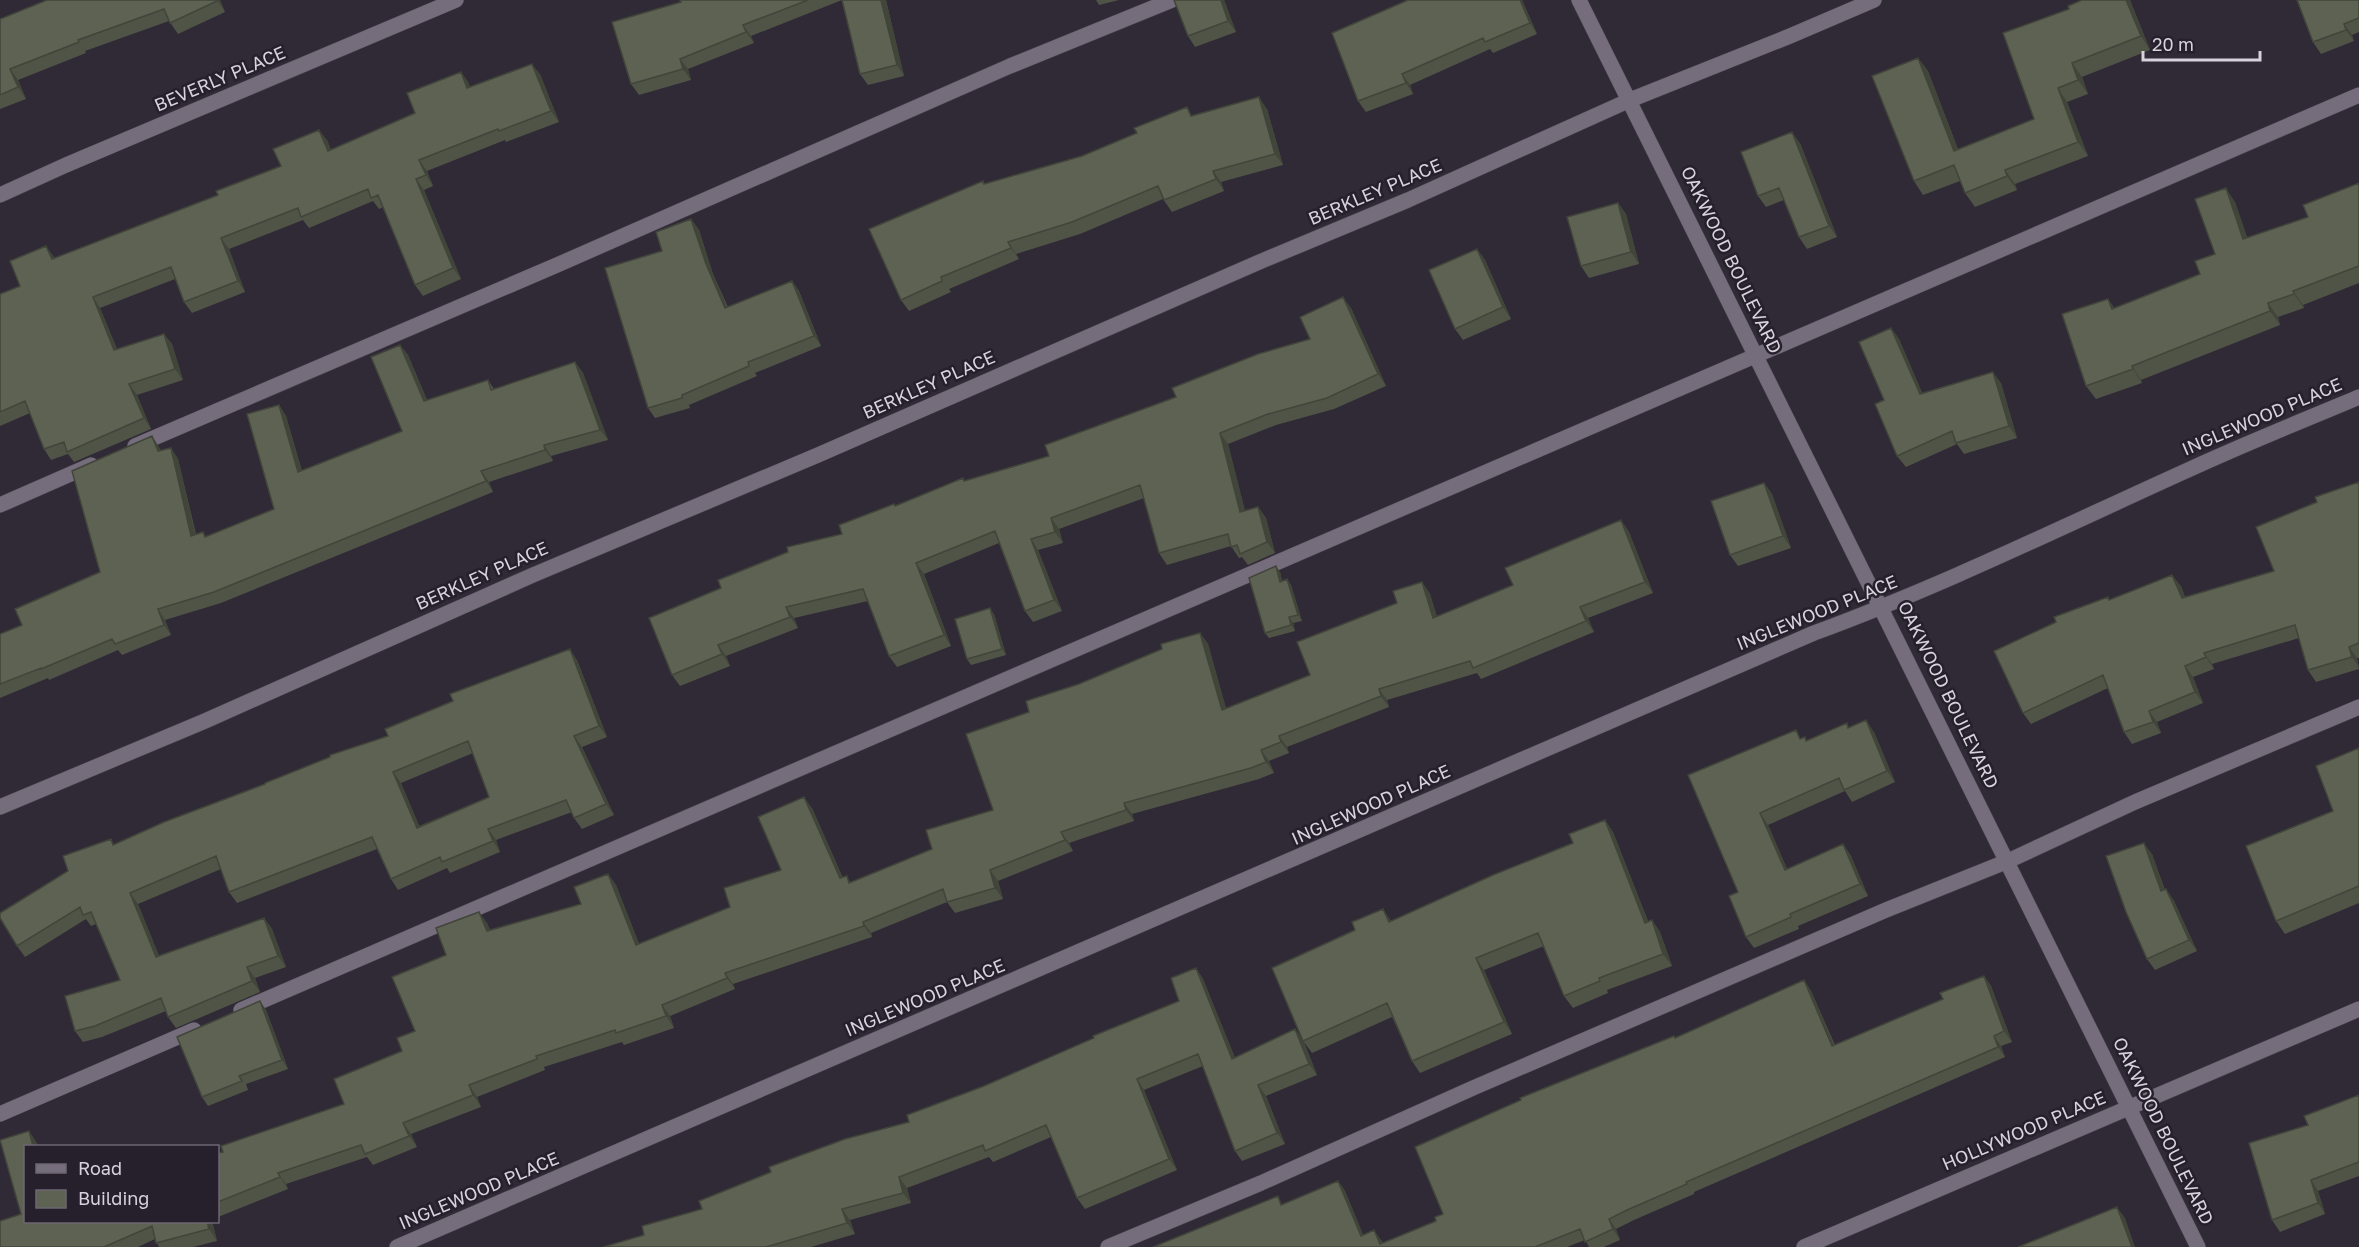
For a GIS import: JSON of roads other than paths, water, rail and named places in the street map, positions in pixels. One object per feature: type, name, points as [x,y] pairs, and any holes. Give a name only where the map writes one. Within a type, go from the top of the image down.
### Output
[{"type":"street","name":"BEVERLY PLACE","points":[[0,195],[456,0]]},
{"type":"street","points":[[0,505],[558,265],[1010,66],[1172,0]]},
{"type":"street","name":"OAKWOOD BOULEVARD","points":[[1580,0],[2198,1247]]},
{"type":"street","name":"BERKLEY PLACE","points":[[0,807],[206,721],[532,575],[818,455],[1264,260],[1408,200],[1630,100],[1874,0]]},
{"type":"street","points":[[230,1015],[2359,95]]},
{"type":"street","name":"INGLEWOOD PLACE","points":[[397,1247],[1814,633],[1883,608],[2188,470],[2359,397]]},
{"type":"street","points":[[1108,1247],[1262,1183],[1473,1088],[1853,924],[2008,861],[2135,802],[2359,707]]},
{"type":"street","name":"HOLLYWOOD PLACE","points":[[1804,1247],[2359,1009]]},
{"type":"street","points":[[0,1114],[208,1024]]}]
